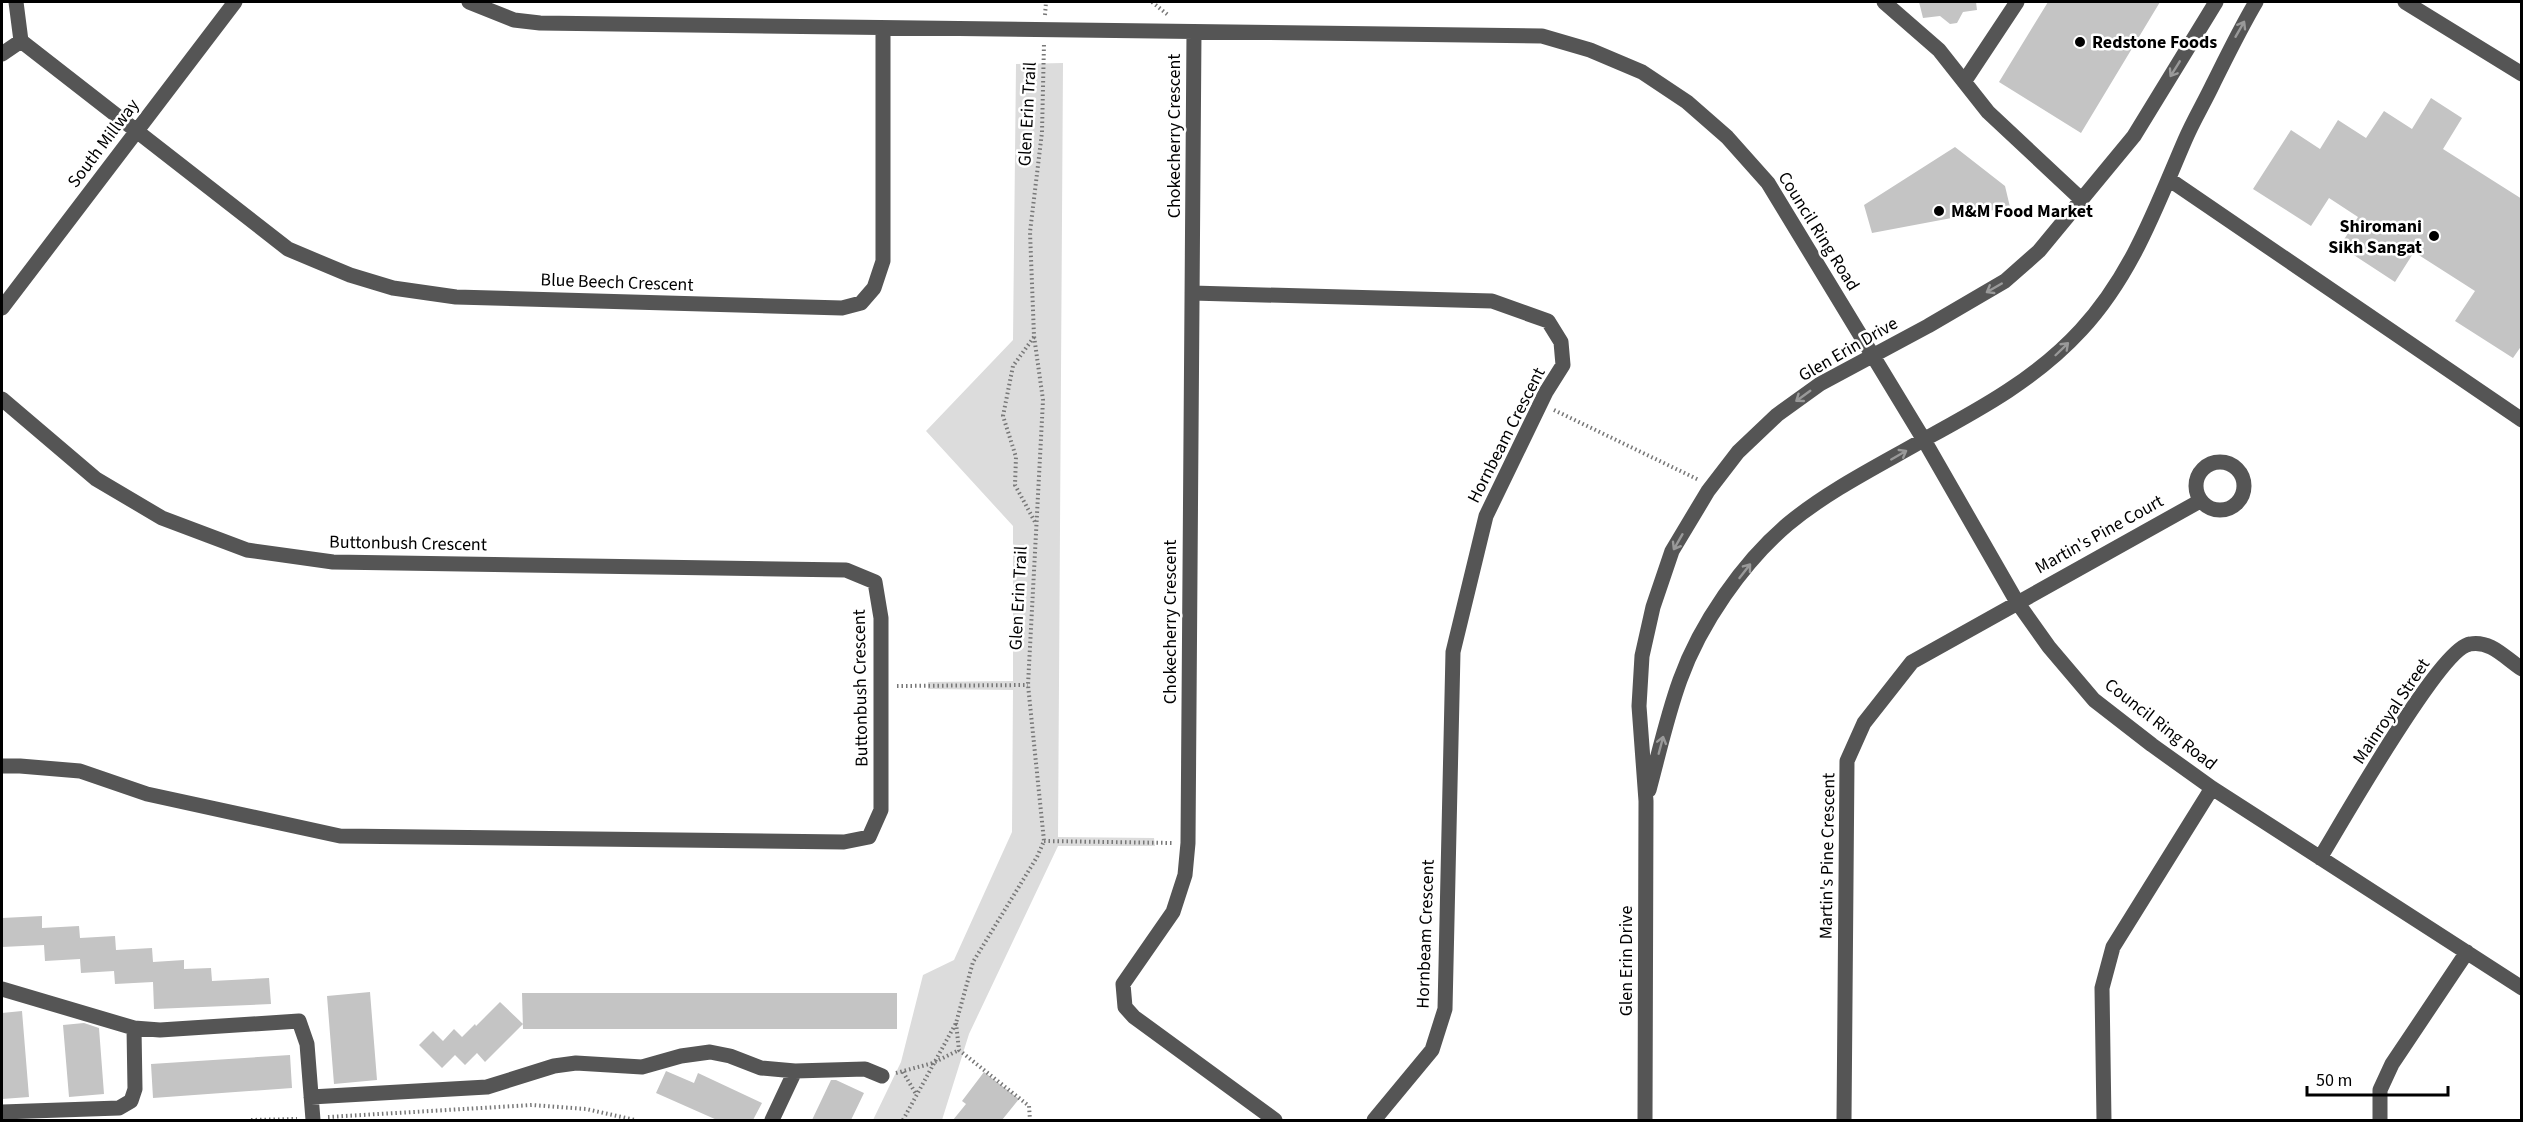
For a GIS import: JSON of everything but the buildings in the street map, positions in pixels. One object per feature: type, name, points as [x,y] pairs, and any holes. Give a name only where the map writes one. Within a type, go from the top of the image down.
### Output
[{"type":"street","points":[[2,54],[21,41],[16,2]]},
{"type":"street","name":"South Millway","points":[[2,308],[235,2]]},
{"type":"street","name":"Council Ring Road","points":[[469,2],[514,20],[540,23],[1542,36],[1590,50],[1642,72],[1687,102],[1726,137],[1768,183],[1924,440],[2017,602],[2049,647],[2094,700],[2212,788],[2522,988]]},
{"type":"street","points":[[1884,2],[1939,50],[1988,112],[2082,200]]},
{"type":"street","points":[[1964,82],[2017,2]]},
{"type":"street","name":"Glen Erin Drive","points":[[1645,1120],[1646,801],[1639,706],[1642,657],[1653,607],[1672,551],[1712,486],[1738,452],[1777,416],[1821,384],[2005,281],[2039,251],[2134,136],[2216,2]]},
{"type":"street","name":"Glen Erin Drive","points":[[1646,801],[1680,678],[1699,637],[1718,605],[1756,556],[1789,524],[1824,498],[1993,402],[2030,377],[2083,328],[2128,266],[2235,36],[2256,2]]},
{"type":"street","points":[[2405,2],[2522,74]]},
{"type":"street","name":"Blue Beech Crescent","points":[[21,41],[136,133],[288,249],[350,275],[393,288],[456,297],[842,308],[861,303],[874,288],[883,261],[882,28]]},
{"type":"street","name":"Chokecherry Crescent","points":[[1194,32],[1188,843],[1185,875],[1173,912],[1123,984],[1125,1007],[1134,1017],[1275,1120]]},
{"type":"street","points":[[2169,180],[2522,420]]},
{"type":"street","name":"Hornbeam Crescent","points":[[1192,293],[1492,301],[1548,321],[1561,342],[1563,365],[1540,403],[1486,516],[1453,652],[1445,1009],[1432,1050],[1374,1120]]},
{"type":"street","name":"Buttonbush Crescent","points":[[2,399],[96,479],[162,518],[247,550],[333,562],[846,570],[875,582],[881,618],[881,810],[869,837],[844,842],[340,836],[147,794],[80,771],[2,766]]},
{"type":"street","name":"Martin's Pine Court","points":[[2017,602],[2200,501]]},
{"type":"street","name":"Martin's Pine Crescent","points":[[1844,1120],[1847,761],[1864,723],[1912,662],[2017,602]]},
{"type":"street","name":"Mainroyal Street","points":[[2320,858],[2424,690],[2457,651],[2468,644],[2486,644],[2522,669]]},
{"type":"street","points":[[2104,1120],[2102,988],[2113,947],[2212,788]]},
{"type":"street","points":[[2380,1120],[2380,1090],[2392,1064],[2467,952]]},
{"type":"street","points":[[2,989],[134,1028],[160,1030],[299,1020],[307,1044],[313,1119]]},
{"type":"street","points":[[2,1112],[119,1108],[131,1101],[135,1089],[134,1028]]},
{"type":"street","points":[[311,1097],[487,1087],[554,1066],[576,1063],[642,1067],[681,1056],[710,1052],[730,1056],[761,1068],[795,1071],[865,1069],[882,1076]]},
{"type":"street","points":[[772,1120],[795,1071]]},
{"type":"path","points":[[1045,16],[1046,2]]},
{"type":"path","name":"Glen Erin Trail","points":[[1044,43],[1042,132],[1030,232],[1034,336],[1043,400],[1028,685],[1044,841]]},
{"type":"path","points":[[1034,336],[1013,366],[1003,416],[1016,458],[1015,485],[1035,522]]},
{"type":"path","points":[[1540,403],[1712,486]]},
{"type":"path","points":[[882,686],[1028,685]]},
{"type":"path","points":[[903,1120],[956,1023],[973,962],[1037,857],[1044,841],[1188,843]]},
{"type":"path","points":[[956,1023],[959,1050],[1029,1106],[1030,1120]]},
{"type":"path","points":[[916,1094],[903,1071],[933,1063],[959,1050]]},
{"type":"path","points":[[251,1120],[313,1119],[532,1105],[586,1109],[635,1120]]},
{"type":"shaded area","points":[[1063,63],[1058,837],[1154,838],[1155,846],[1058,846],[969,1034],[942,1120],[873,1120],[901,1062],[923,975],[954,960],[1012,832],[1013,690],[928,689],[928,682],[1013,681],[1013,526],[926,431],[1013,340],[1016,64]]},
{"type":"place","name":"Redstone Foods","points":[[2080,42]]},
{"type":"place","name":"M&M Food Market","points":[[1939,211]]},
{"type":"place","name":"Shiromani Sikh Sangat","points":[[2434,236]]}]
